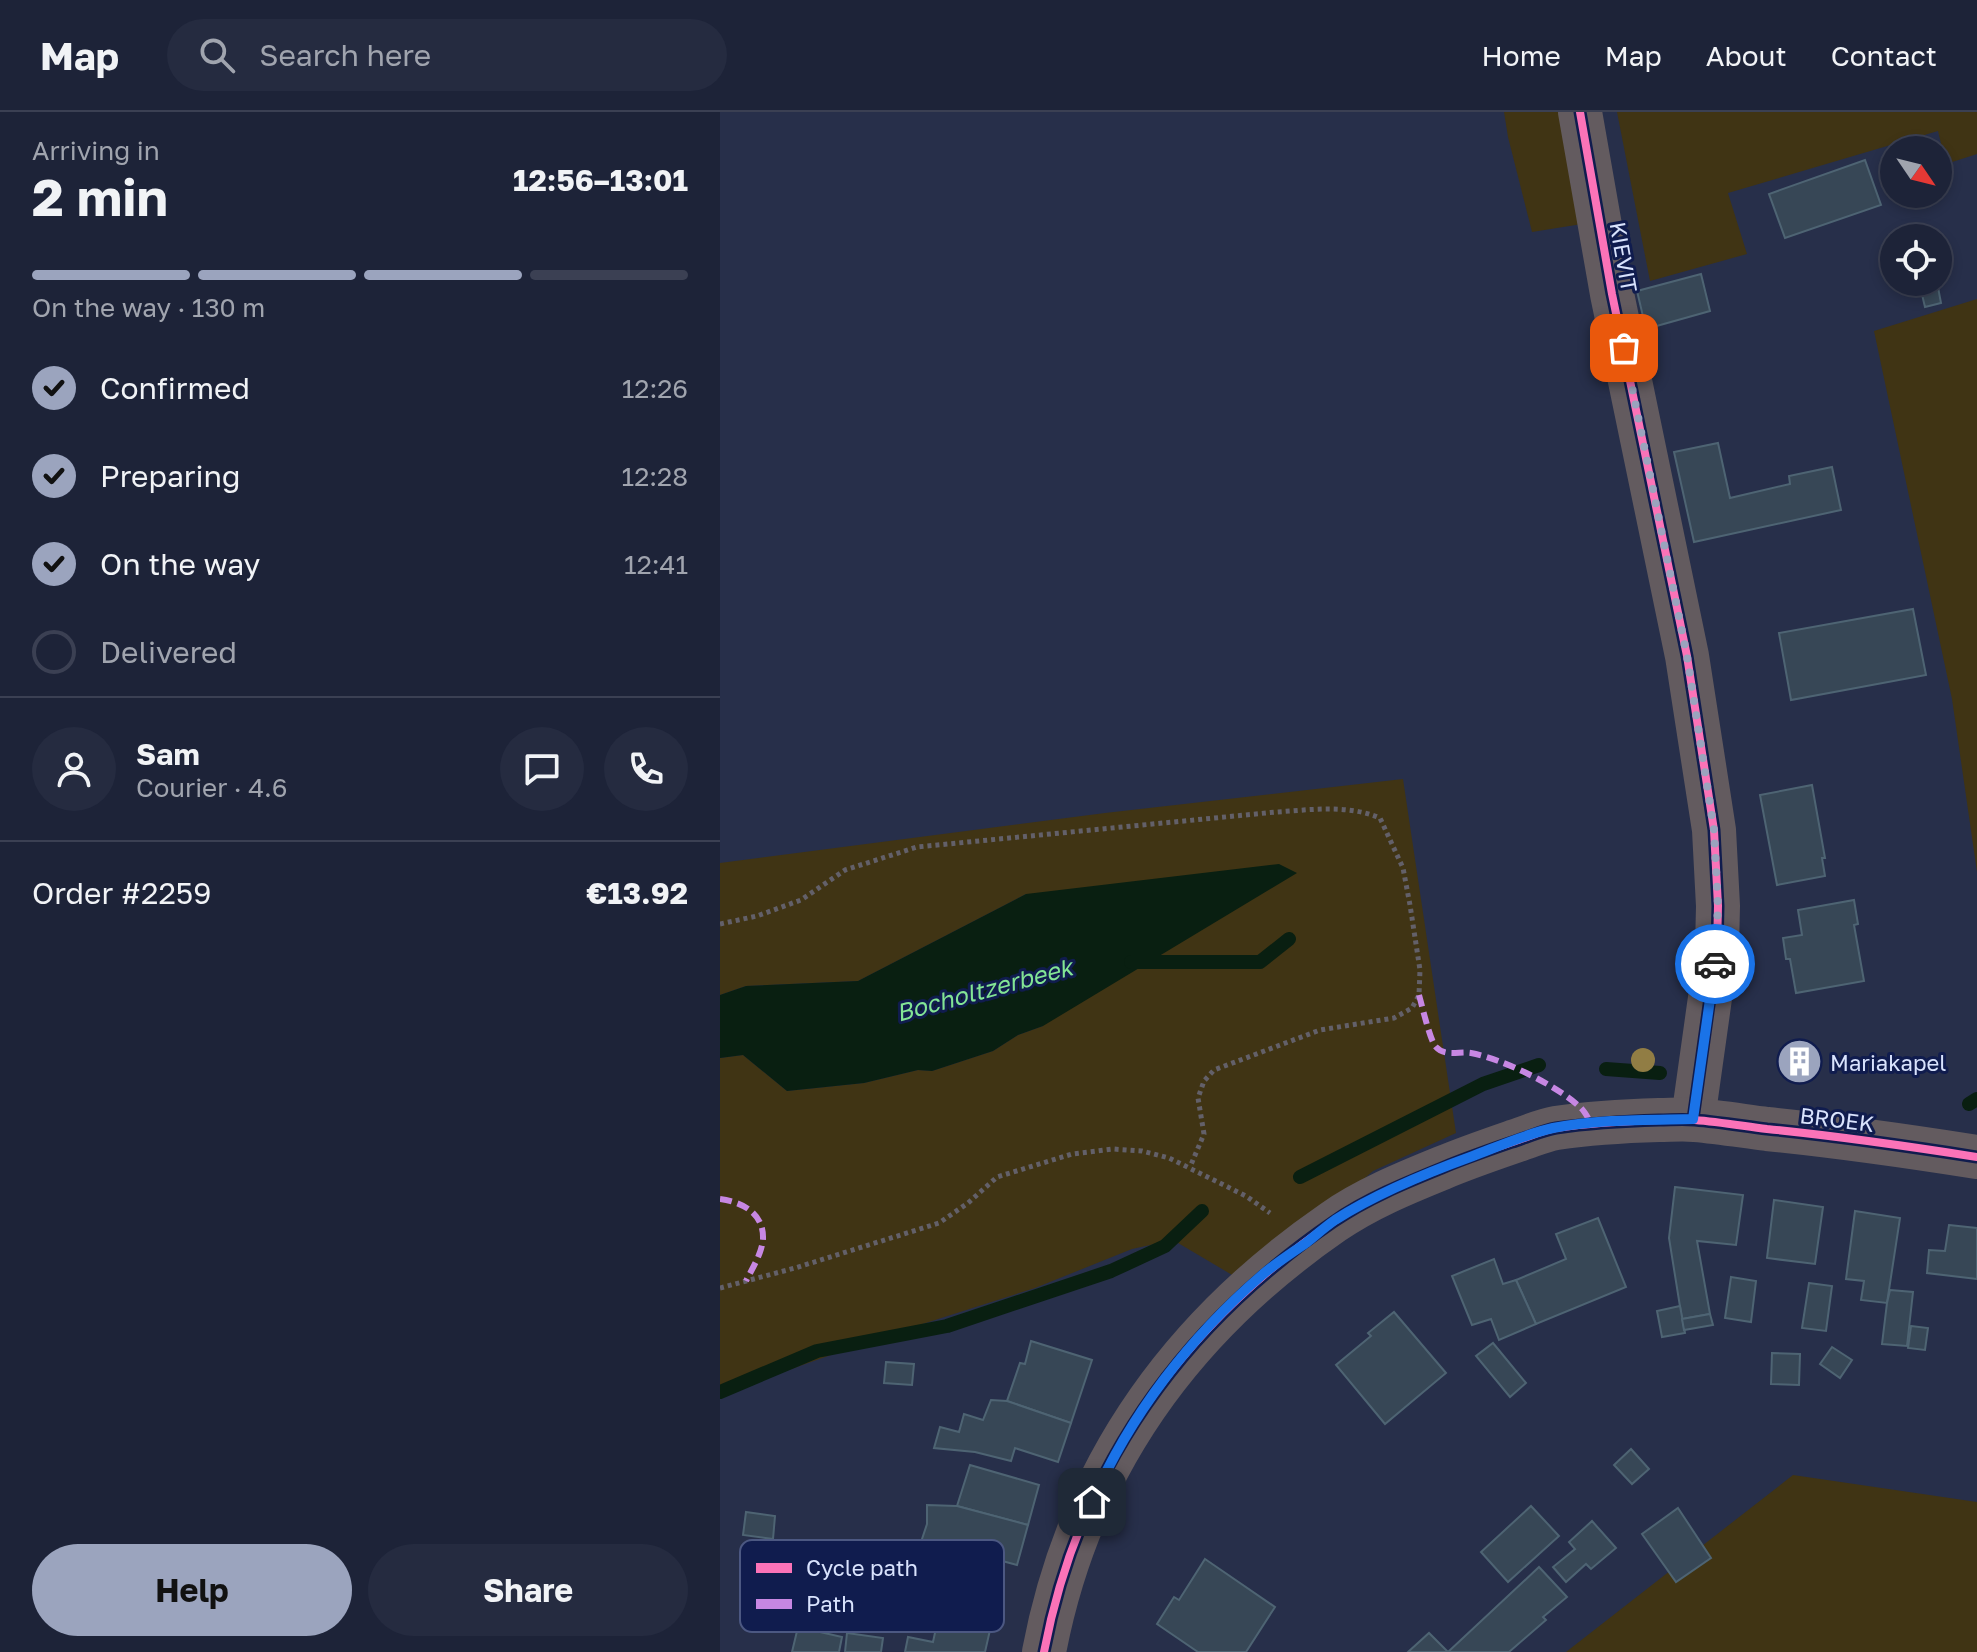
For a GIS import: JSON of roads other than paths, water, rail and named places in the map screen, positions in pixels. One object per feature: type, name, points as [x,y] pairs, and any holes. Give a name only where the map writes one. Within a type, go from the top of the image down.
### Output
[{"type":"street","name":"KIEVIT","points":[[1580,112],[1612,294],[1687,656],[1714,830],[1717,948],[1693,1119]]},
{"type":"street","name":"BROEK","points":[[1044,1652],[1063,1577],[1081,1528],[1103,1476],[1129,1429],[1184,1354],[1226,1309],[1263,1274],[1357,1208],[1461,1160],[1552,1129],[1626,1121],[1693,1119],[1977,1157]]},
{"type":"water","points":[[1279,864],[1297,873],[1043,1026],[1018,1035],[993,1051],[932,1071],[918,1070],[864,1083],[787,1091],[743,1055],[720,1058],[720,995],[746,986],[858,981],[1026,894]]},
{"type":"waterway","name":"Bocholtzerbeek","points":[[1131,962],[1260,962],[1289,939]]},
{"type":"waterway","points":[[1300,1177],[1483,1084],[1539,1065]]},
{"type":"waterway","name":"Bocholtzerbeek","points":[[1606,1069],[1660,1073]]},
{"type":"waterway","name":"Bocholtzerbeek","points":[[1969,1104],[1977,1099]]},
{"type":"waterway","points":[[720,1392],[817,1351],[947,1326],[1111,1271],[1165,1246],[1202,1211]]},
{"type":"place","name":"Mariakapel","points":[[1799,1062]]}]
